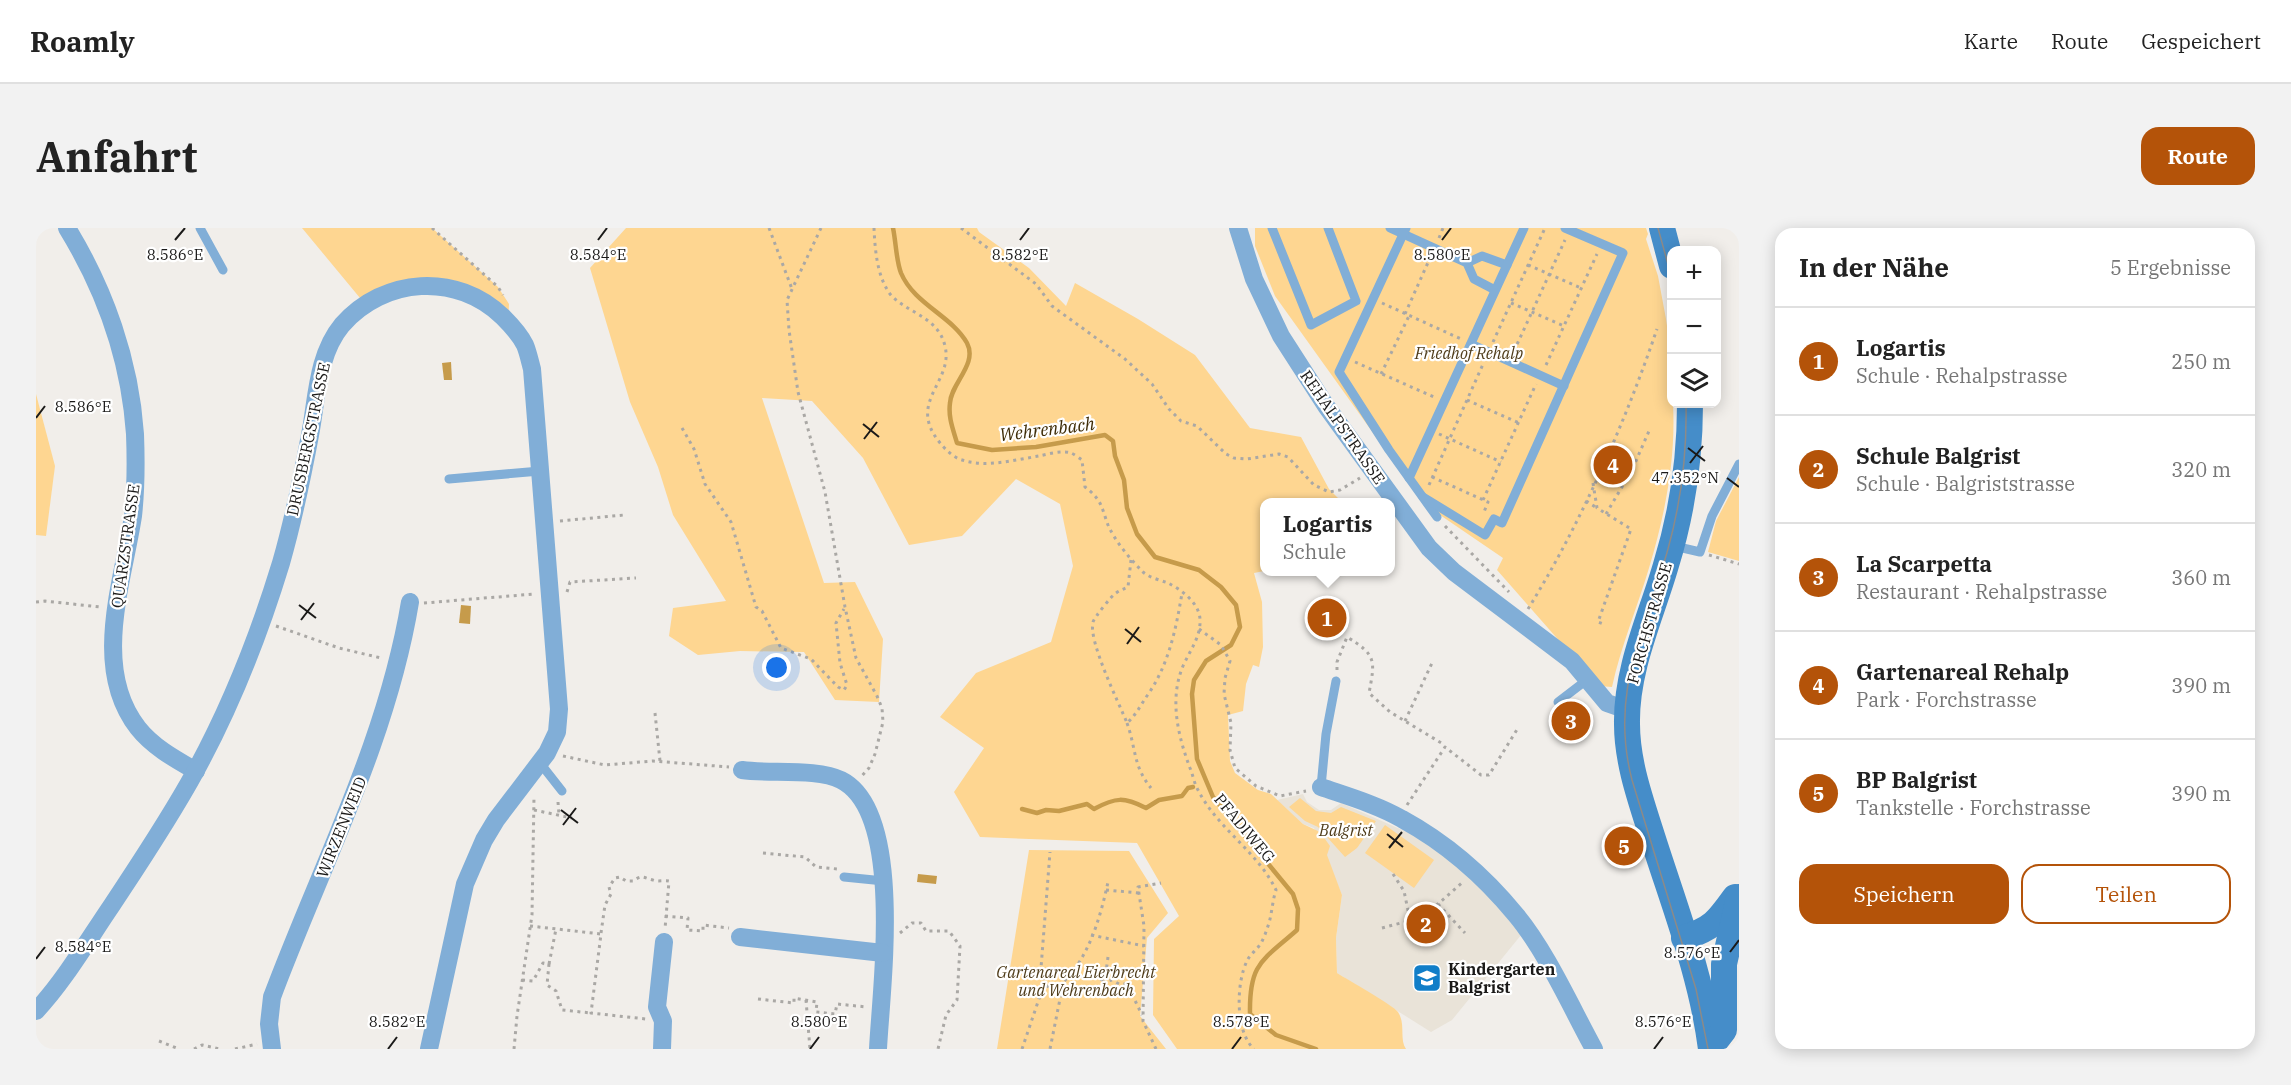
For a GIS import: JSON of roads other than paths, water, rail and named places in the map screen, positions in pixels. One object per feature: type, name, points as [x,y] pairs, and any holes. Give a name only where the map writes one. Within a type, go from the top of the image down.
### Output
[{"type":"main road","points":[[1662,228],[1667,249]]},
{"type":"main road","name":"FORCHSTRASSE","points":[[1689,408],[1686,473],[1672,546],[1635,661],[1627,710],[1627,732],[1631,765],[1703,1001],[1711,1048]]},
{"type":"main road","points":[[1687,947],[1716,923],[1739,894]]},
{"type":"main road","points":[[1711,1048],[1724,1030],[1723,976],[1739,894]]},
{"type":"main road","points":[[1687,947],[1729,941]]},
{"type":"street","name":"QUARZSTRASSE","points":[[67,228],[90,268],[110,318],[126,368],[131,402],[135,476],[133,513],[113,633],[117,678],[122,697],[137,726],[148,740],[196,771]]},
{"type":"street","name":"REHALPSTRASSE","points":[[1241,231],[1254,279],[1281,336],[1326,406],[1393,498]]},
{"type":"street","name":"DRUSBERGSTRASSE","points":[[36,1011],[52,992],[162,830],[196,771],[237,688],[281,561],[293,515],[323,362],[330,345],[342,326],[365,304],[391,291],[422,285],[460,291],[495,310],[525,345],[532,369],[559,709],[557,732],[539,763],[496,820],[484,840],[465,884],[429,1049]]},
{"type":"street","name":"REHALPSTRASSE","points":[[1395,501],[1437,556],[1454,572],[1572,661],[1607,703],[1627,710]]},
{"type":"street","name":"WIRZENWEID","points":[[272,1046],[269,1024],[272,997],[358,787],[398,662],[410,602]]},
{"type":"street","points":[[742,770],[829,775],[852,786],[866,804],[877,833],[884,881],[878,1049]]},
{"type":"street","points":[[1321,787],[1400,817],[1434,838],[1475,871],[1517,916],[1550,966],[1594,1049]]},
{"type":"street","points":[[740,938],[883,945]]},
{"type":"street","points":[[662,1049],[663,1021],[657,1007],[664,942]]},
{"type":"lane","points":[[200,228],[223,270]]},
{"type":"lane","points":[[1272,228],[1311,324],[1356,301],[1372,304]]},
{"type":"lane","points":[[1328,228],[1356,301]]},
{"type":"lane","points":[[1390,228],[1405,231],[1434,248],[1467,262],[1474,279],[1496,290]]},
{"type":"lane","points":[[1409,478],[1524,228]]},
{"type":"lane","points":[[1423,497],[1485,535],[1494,519],[1502,523],[1623,254],[1567,229]]},
{"type":"lane","points":[[1405,231],[1339,372],[1437,518]]},
{"type":"lane","points":[[1467,262],[1482,256],[1507,265]]},
{"type":"lane","points":[[1471,344],[1564,386]]},
{"type":"lane","points":[[1672,546],[1700,552],[1712,516],[1739,464]]},
{"type":"lane","points":[[449,479],[540,471]]},
{"type":"lane","points":[[1558,702],[1588,680]]},
{"type":"lane","points":[[1321,787],[1326,734],[1336,681]]},
{"type":"lane","points":[[539,763],[562,792]]},
{"type":"lane","points":[[844,877],[884,881]]},
{"type":"waterway","name":"Wehrenbach","points":[[893,228],[899,268],[907,284],[924,302],[952,325],[967,343],[969,351],[967,366],[951,396],[950,403],[950,418],[957,443],[992,450],[1036,447],[1105,435],[1113,441],[1115,456],[1124,480],[1127,508],[1137,534],[1155,557],[1199,570],[1221,587],[1236,605],[1240,627],[1231,645],[1206,661],[1194,680],[1192,694],[1197,759],[1213,797],[1293,894],[1298,909],[1297,930],[1266,957],[1255,973],[1250,997],[1250,1014],[1276,1035],[1316,1049]]},
{"type":"waterway","points":[[1022,809],[1037,813],[1046,810],[1059,811],[1087,804],[1094,809],[1108,802],[1120,800],[1146,808],[1159,800],[1182,796],[1188,788],[1193,787]]},
{"type":"tram line","points":[[1658,228],[1667,261]]},
{"type":"tram line","points":[[1686,408],[1680,495],[1668,549],[1640,635],[1627,689],[1626,748],[1632,780],[1696,989],[1708,1049]]},
{"type":"place","name":"Gartenareal Rehalp","points":[[1613,465]]},
{"type":"place","name":"Logartis","points":[[1327,618]]},
{"type":"place","name":"La Scarpetta","points":[[1571,721]]},
{"type":"place","name":"BP Balgrist","points":[[1624,846]]},
{"type":"place","name":"Schule Balgrist","points":[[1426,924]]},
{"type":"place","name":"Kindergarten Balgrist","points":[[1427,978]]},
{"type":"park label","name":"Friedhof Rehalp","points":[[1469,353]]},
{"type":"park label","name":"Balgrist","points":[[1346,830]]},
{"type":"park label","name":"Gartenareal Eierbrecht und Wehrenbach","points":[[1076,981]]}]
